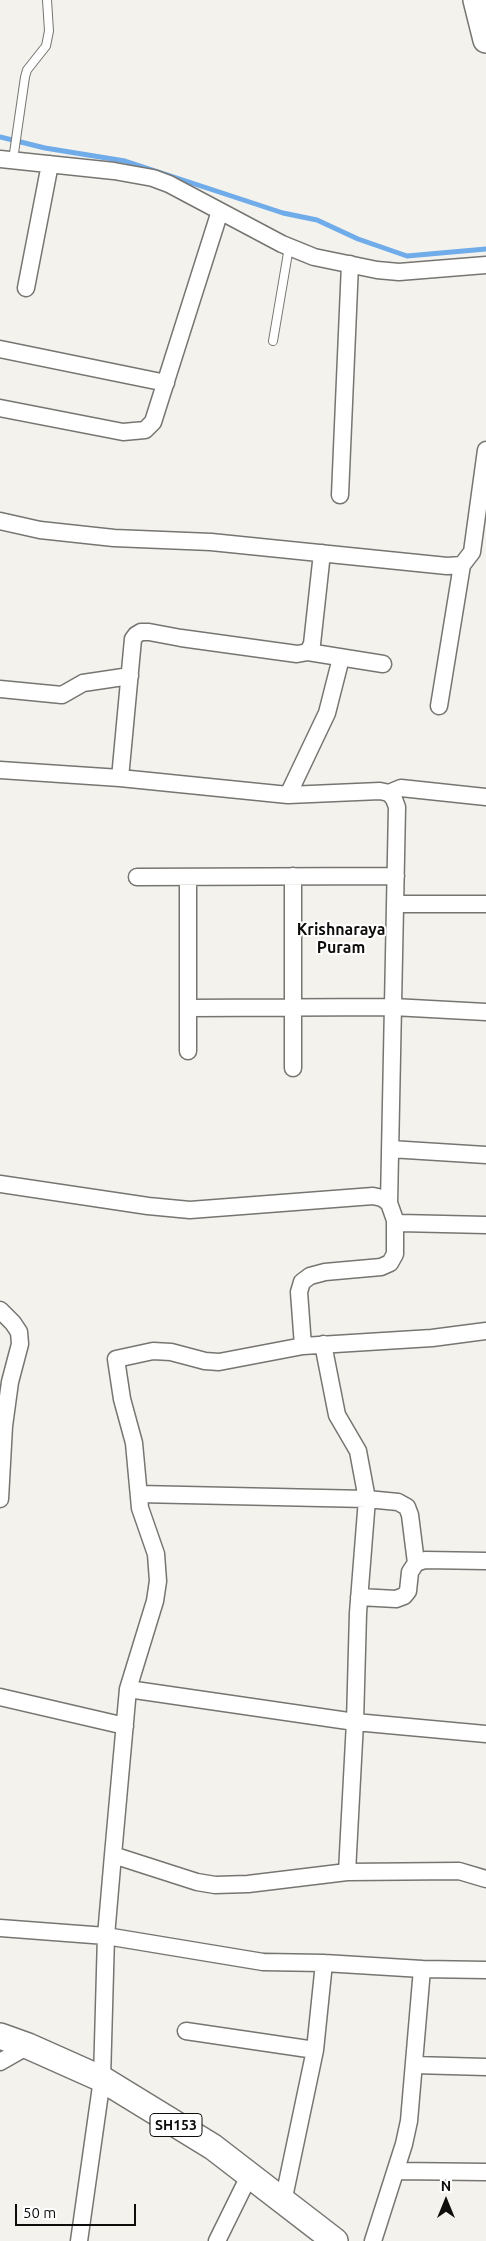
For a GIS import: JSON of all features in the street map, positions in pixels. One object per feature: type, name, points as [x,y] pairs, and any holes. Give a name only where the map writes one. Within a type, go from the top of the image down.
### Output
[{"type":"main road","points":[[476,0],[486,40]]},
{"type":"main road","name":"SH153","points":[[0,2036],[28,2046],[102,2079],[213,2147],[335,2241]]},
{"type":"street","points":[[9,154],[50,164],[114,171],[152,178],[169,184],[289,247],[314,257],[399,272],[486,265]]},
{"type":"street","points":[[26,288],[50,164]]},
{"type":"street","points":[[0,408],[123,432],[145,430],[153,422],[220,211]]},
{"type":"street","points":[[340,495],[350,264]]},
{"type":"street","points":[[0,350],[166,383]]},
{"type":"street","points":[[439,706],[462,565],[472,552],[486,450]]},
{"type":"street","points":[[0,521],[40,530],[114,538],[211,542],[447,566],[462,565]]},
{"type":"street","points":[[308,652],[312,644],[322,554]]},
{"type":"street","points":[[120,778],[133,643],[141,632],[298,654],[308,652],[383,664]]},
{"type":"street","points":[[288,795],[327,713],[341,658]]},
{"type":"street","points":[[0,689],[62,695],[83,683],[130,676]]},
{"type":"street","points":[[0,770],[120,778],[288,795],[380,791],[389,793],[402,788],[486,798]]},
{"type":"street","points":[[303,1346],[299,1292],[302,1282],[310,1276],[325,1272],[382,1267],[390,1263],[394,1254],[395,1220],[389,1202],[397,807],[389,793]]},
{"type":"street","points":[[293,876],[293,1068]]},
{"type":"street","points":[[137,878],[396,876]]},
{"type":"street","points":[[188,877],[188,1052]]},
{"type":"street","points":[[395,904],[486,904]]},
{"type":"street","points":[[188,1008],[393,1007],[486,1012]]},
{"type":"street","points":[[390,1148],[486,1155]]},
{"type":"street","points":[[0,1184],[148,1206],[190,1210],[373,1196],[389,1202]]},
{"type":"street","points":[[395,1220],[406,1225],[486,1225]]},
{"type":"street","points":[[0,1310],[14,1323],[19,1332],[20,1344],[10,1382],[4,1426],[0,1500]]},
{"type":"street","points":[[80,2241],[102,2079],[106,1936],[128,1689],[155,1601],[158,1581],[156,1554],[143,1519],[134,1443],[122,1399],[116,1359],[153,1351],[172,1352],[204,1361],[219,1362],[303,1346],[432,1338],[486,1331]]},
{"type":"street","points":[[323,1344],[337,1415],[358,1451],[367,1499],[360,1597],[347,1872]]},
{"type":"street","points":[[139,1494],[367,1499],[398,1502],[407,1507],[410,1515],[416,1563]]},
{"type":"street","points":[[360,1597],[396,1599],[404,1596],[408,1591],[410,1572],[416,1563],[425,1560],[486,1561]]},
{"type":"street","points":[[128,1689],[355,1722],[486,1734]]},
{"type":"street","points":[[0,1697],[125,1726]]},
{"type":"street","points":[[112,1855],[197,1882],[215,1885],[347,1872],[459,1871],[486,1879]]},
{"type":"street","points":[[0,1928],[106,1936],[263,1962],[324,1963],[422,1970],[486,1970]]},
{"type":"street","points":[[283,2202],[315,2050],[324,1963]]},
{"type":"street","points":[[373,2241],[396,2171],[409,2121],[422,1970]]},
{"type":"street","points":[[186,2031],[315,2050]]},
{"type":"street","points":[[0,2062],[28,2046]]},
{"type":"street","points":[[414,2065],[486,2067]]},
{"type":"street","points":[[396,2171],[486,2172]]},
{"type":"street","points":[[217,2241],[249,2176]]},
{"type":"lane","points":[[9,154],[16,132],[22,87],[27,70],[46,46],[48,31],[47,0]]},
{"type":"lane","points":[[273,341],[289,247]]},
{"type":"waterway","points":[[0,137],[45,148],[125,161],[283,213],[317,220],[358,239],[407,256],[486,249]]},
{"type":"district","name":"Krishnaraya Puram","points":[[341,939]]}]
